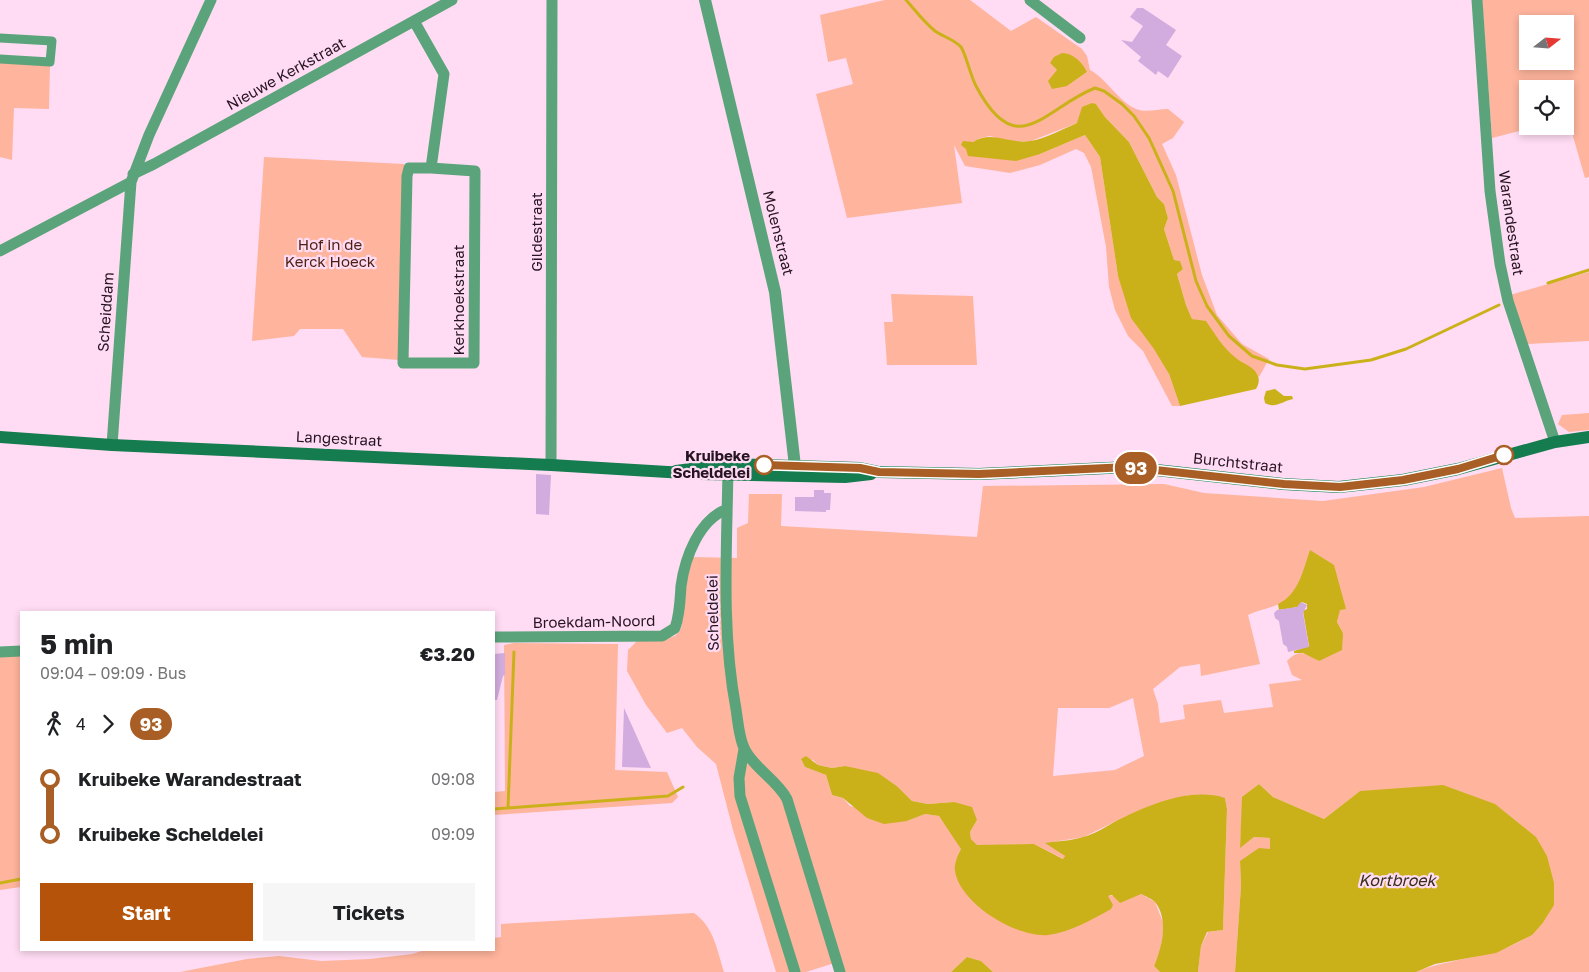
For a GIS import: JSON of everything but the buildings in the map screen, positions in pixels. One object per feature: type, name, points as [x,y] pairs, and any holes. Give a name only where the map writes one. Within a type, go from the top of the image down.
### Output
[{"type":"main road","name":"Langestraat","points":[[0,437],[112,445],[676,471],[796,472]]},
{"type":"main road","name":"Burchtstraat","points":[[796,472],[845,477],[864,476],[879,472],[979,474],[1128,467],[1284,484],[1340,487],[1403,480],[1458,469],[1555,442],[1589,437]]},
{"type":"street","points":[[132,178],[211,0]]},
{"type":"street","name":"Nieuwe Kerkstraat","points":[[0,250],[452,0]]},
{"type":"street","name":"Gildestraat","points":[[551,464],[552,0]]},
{"type":"street","name":"Molenstraat","points":[[705,0],[775,292],[796,472]]},
{"type":"street","points":[[1030,0],[1080,38]]},
{"type":"street","name":"Warandestraat","points":[[1478,0],[1490,191],[1500,264],[1508,301],[1555,442]]},
{"type":"street","points":[[414,21],[444,74],[432,168]]},
{"type":"street","points":[[0,38],[52,41],[50,62],[0,59]]},
{"type":"street","name":"Kerkhoekstraat","points":[[409,168],[432,168],[475,171],[474,363],[403,363],[407,176],[409,168]]},
{"type":"street","name":"Scheiddam","points":[[112,445],[132,178]]},
{"type":"street","name":"Scheldelei","points":[[728,470],[729,655],[732,688],[744,749],[739,778],[740,796],[795,972]]},
{"type":"street","name":"Broekdam-Noord","points":[[495,638],[662,636],[675,628],[679,614],[681,585],[685,565],[702,529],[713,516],[727,509]]},
{"type":"street","points":[[0,652],[20,651]]},
{"type":"street","name":"Scheldelei","points":[[744,749],[755,764],[783,792],[787,799],[840,972]]},
{"type":"green space","points":[[885,0],[970,0],[1011,31],[1036,17],[1082,49],[1087,56],[1090,70],[1130,105],[1144,111],[1168,109],[1184,122],[1173,138],[1162,144],[1176,175],[1202,275],[1217,315],[1242,344],[1269,359],[1259,377],[1251,368],[1230,353],[1218,340],[1206,322],[1192,319],[1177,274],[1183,269],[1180,261],[1174,260],[1164,229],[1168,218],[1164,204],[1157,197],[1129,142],[1105,117],[1096,104],[1077,123],[1031,141],[1010,141],[990,136],[973,142],[1040,154],[1085,135],[1100,157],[1118,276],[1169,374],[1180,406],[1172,406],[1143,351],[1128,336],[1115,310],[1109,287],[1106,247],[1091,167],[1084,153],[1076,149],[1040,165],[1010,173],[965,166],[954,145],[962,203],[847,218],[816,94],[853,84],[846,58],[828,62],[820,15]],"holes":[[[1050,63],[1087,72],[1067,86]]]},
{"type":"green space","points":[[1482,0],[1589,0],[1589,177],[1585,178],[1573,135],[1574,80],[1519,80],[1519,131],[1492,138]]},
{"type":"green space","points":[[0,59],[50,62],[49,109],[14,108],[12,160],[0,157]]},
{"type":"green space","name":"Hof in de Kerck Hoeck","points":[[264,157],[404,164],[399,360],[362,357],[343,329],[300,329],[294,336],[252,341]]},
{"type":"green space","points":[[1589,272],[1589,341],[1527,344],[1510,295]]},
{"type":"green space","points":[[891,294],[973,296],[977,365],[887,365],[884,322],[893,322]]},
{"type":"green space","points":[[1589,413],[1589,430],[1569,432],[1558,424],[1562,415]]},
{"type":"green space","points":[[1502,468],[1515,518],[1589,516],[1589,972],[1416,972],[1432,966],[1482,955],[1515,944],[1542,924],[1360,791],[1324,819],[1273,797],[1259,784],[1243,797],[1240,847],[1254,837],[1270,838],[1270,850],[1240,861],[1241,886],[1235,972],[1198,972],[1201,946],[1208,932],[1223,930],[1227,809],[1225,798],[1190,795],[1158,803],[1084,837],[1046,843],[1065,856],[1064,859],[1034,844],[977,846],[971,839],[970,832],[977,820],[954,802],[928,804],[912,801],[898,787],[845,766],[832,768],[818,765],[813,760],[801,759],[805,767],[826,775],[832,795],[843,798],[850,806],[907,821],[925,814],[939,816],[961,849],[958,854],[1108,896],[1141,894],[1155,902],[1164,925],[1160,954],[1154,966],[1160,972],[993,972],[981,961],[967,957],[951,972],[845,972],[841,961],[806,972],[776,972],[733,830],[716,764],[697,747],[682,728],[667,733],[646,705],[627,671],[628,650],[638,640],[664,639],[675,636],[681,629],[686,584],[692,557],[737,558],[737,528],[748,523],[749,494],[782,494],[781,526],[977,537],[983,486],[1164,484],[1204,493],[1323,501],[1424,487]],"holes":[[[1310,550],[1346,609],[1340,609],[1337,622],[1343,633],[1319,661],[1306,654],[1299,653],[1287,661],[1292,675],[1302,680],[1269,684],[1273,707],[1224,713],[1221,700],[1183,705],[1185,719],[1160,723],[1158,704],[1153,689],[1180,667],[1200,664],[1201,676],[1260,664],[1248,615],[1277,605],[1291,595],[1302,577]],[[1133,698],[1144,756],[1115,770],[1053,776],[1058,708],[1109,708]]]},
{"type":"green space","points":[[514,643],[618,644],[615,770],[667,772],[678,797],[672,803],[495,815],[495,792],[505,791],[504,645]]},
{"type":"green space","points":[[20,656],[20,887],[0,890],[0,657]]},
{"type":"green space","points":[[694,913],[710,932],[717,947],[724,972],[180,972],[247,959],[279,956],[321,961],[370,959],[422,951],[495,951],[495,938],[501,937],[501,924]]},
{"type":"water","points":[[1062,53],[1077,59],[1087,72],[1067,86],[1052,89],[1048,81],[1057,70],[1050,63],[1054,57]]},
{"type":"water","points":[[1092,103],[1096,104],[1105,117],[1129,142],[1157,197],[1164,204],[1168,218],[1164,229],[1174,260],[1180,261],[1183,269],[1177,274],[1192,319],[1206,321],[1227,350],[1255,371],[1259,380],[1256,389],[1180,406],[1169,374],[1154,349],[1131,318],[1118,276],[1100,157],[1085,135],[1040,154],[1016,161],[968,156],[966,149],[961,145],[963,141],[973,142],[987,137],[1014,141],[1030,141],[1042,138],[1077,123],[1082,107]]},
{"type":"water","points":[[1275,389],[1284,396],[1292,396],[1293,399],[1276,405],[1265,403],[1266,391]]},
{"type":"water","points":[[1310,550],[1334,565],[1346,609],[1340,610],[1337,622],[1343,633],[1342,650],[1319,661],[1303,653],[1294,653],[1294,651],[1309,646],[1303,611],[1307,609],[1307,604],[1302,602],[1298,607],[1279,610],[1278,604],[1285,600],[1296,588]]},
{"type":"water","points":[[806,756],[818,765],[832,768],[845,766],[878,773],[898,787],[912,801],[928,804],[954,802],[972,807],[977,820],[970,832],[971,839],[977,845],[1034,844],[1063,859],[1065,856],[1045,843],[1087,836],[1130,814],[1170,799],[1198,795],[1212,795],[1225,798],[1227,809],[1223,930],[1207,932],[1201,946],[1198,972],[1160,972],[1154,966],[1162,942],[1162,917],[1155,902],[1141,894],[1120,903],[1112,895],[1108,896],[1113,905],[1111,909],[1081,925],[1048,935],[1021,931],[1006,925],[978,907],[959,883],[955,868],[956,859],[961,849],[939,816],[925,814],[907,821],[884,824],[867,818],[843,798],[832,795],[826,775],[805,767],[801,759]]},
{"type":"water","name":"Kortbroek","points":[[1259,784],[1273,797],[1324,819],[1360,791],[1443,785],[1495,804],[1536,837],[1547,856],[1554,883],[1554,905],[1542,924],[1532,935],[1496,953],[1435,964],[1416,972],[1235,972],[1241,886],[1240,861],[1259,848],[1270,849],[1270,838],[1254,837],[1240,848],[1242,797]]},
{"type":"water","points":[[967,957],[981,961],[993,972],[951,972]]},
{"type":"waterway","points":[[906,0],[935,31],[961,47],[976,86],[991,109],[1005,122],[1018,126],[1032,124],[1095,88],[1104,91],[1122,104],[1134,116],[1149,138],[1173,191],[1196,281],[1207,306],[1229,336],[1252,356],[1277,365],[1305,369],[1371,360],[1406,349],[1499,305]]},
{"type":"waterway","points":[[1548,283],[1589,270]]},
{"type":"waterway","points":[[508,808],[514,652]]},
{"type":"waterway","points":[[495,809],[668,796],[683,787]]},
{"type":"waterway","points":[[0,883],[20,879]]},
{"type":"bus line","name":"93","points":[[764,465],[860,468],[879,472],[979,474],[1128,467],[1284,484],[1340,487],[1403,480],[1458,469],[1504,455]]},
{"type":"place","name":"Kruibeke Scheldelei","points":[[764,465]]}]
